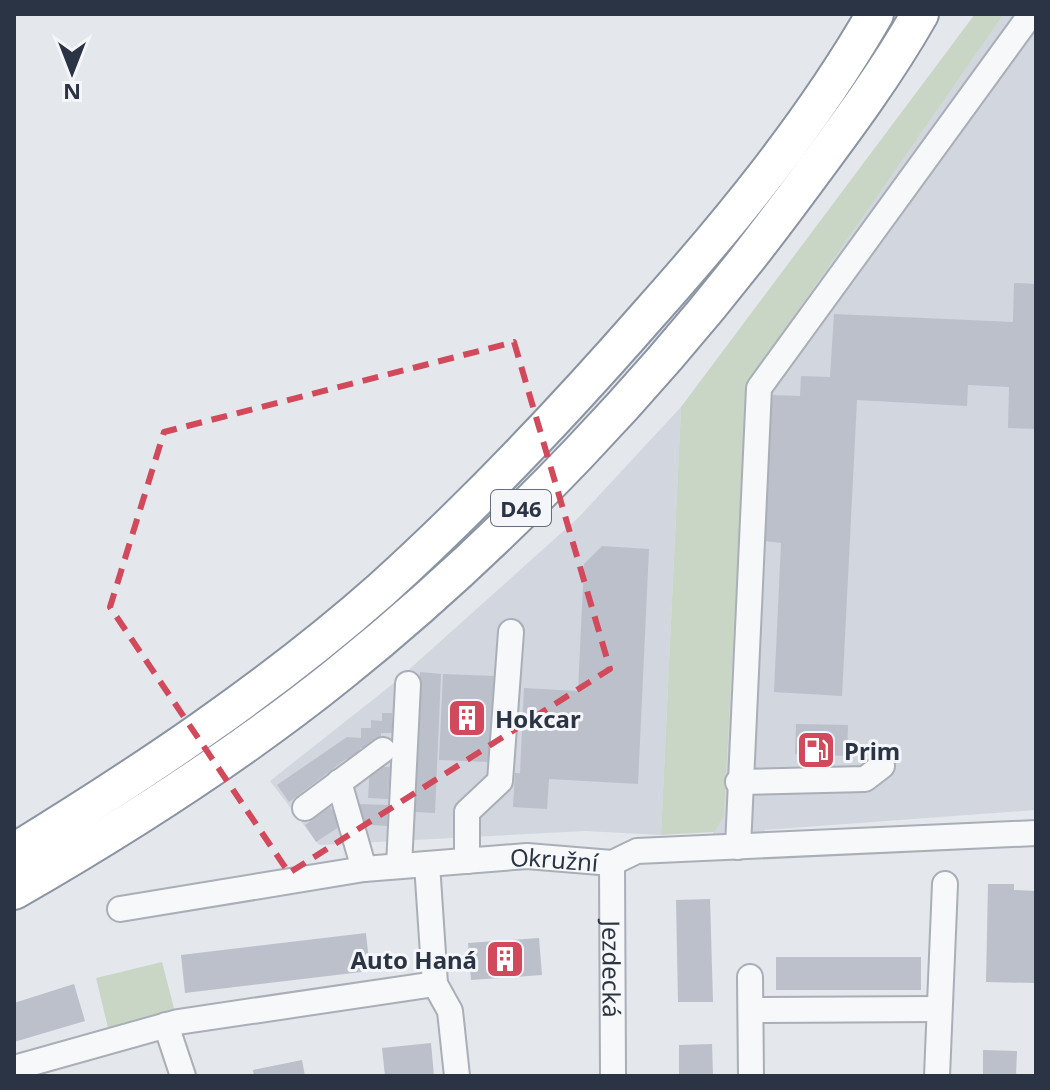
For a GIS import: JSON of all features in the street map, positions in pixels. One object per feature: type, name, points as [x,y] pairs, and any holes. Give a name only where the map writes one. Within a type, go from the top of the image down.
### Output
[{"type":"highway","name":"D46","points":[[14,852],[162,756],[275,673],[378,592],[466,511],[542,433],[711,245],[846,62],[875,14]]},
{"type":"highway","name":"D46","points":[[14,891],[187,785],[339,674],[440,586],[529,501],[637,389],[737,274],[895,57],[920,14]]},
{"type":"street","points":[[738,847],[738,782],[759,388],[1031,14]]},
{"type":"street","points":[[467,861],[467,812],[500,781],[511,632]]},
{"type":"street","points":[[399,866],[408,684]]},
{"type":"street","points":[[305,808],[383,750]]},
{"type":"street","points":[[738,782],[865,779],[882,766]]},
{"type":"street","points":[[339,782],[364,869]]},
{"type":"street","name":"Okružní","points":[[120,909],[399,866],[527,856],[612,863],[637,851],[1036,833]]},
{"type":"street","name":"Jezdecká","points":[[612,863],[613,1076]]},
{"type":"street","points":[[427,864],[435,984],[450,1011],[457,1076]]},
{"type":"street","points":[[937,1076],[945,884]]},
{"type":"street","points":[[750,977],[751,1076]]},
{"type":"street","points":[[14,1068],[166,1025],[435,984]]},
{"type":"street","points":[[751,1010],[939,1009]]},
{"type":"street","points":[[166,1025],[183,1076]]},
{"type":"highlighted area","points":[[514,342],[610,669],[289,873],[110,607],[164,432]]},
{"type":"shaded area","points":[[1004,14],[1036,14],[1036,810],[764,830],[783,844],[703,848],[724,817],[747,384]]},
{"type":"shaded area","points":[[681,407],[661,835],[585,831],[319,845],[270,781],[394,683],[579,517]]},
{"type":"green space","points":[[975,14],[1004,14],[747,384],[724,817],[714,832],[661,835],[681,407]]},
{"type":"green space","points":[[162,962],[177,1020],[110,1036],[96,978]]},
{"type":"building","points":[[1014,283],[1036,284],[1036,429],[1008,428],[1009,387],[968,385],[967,406],[857,400],[842,696],[774,692],[781,543],[765,541],[771,395],[800,396],[801,376],[830,377],[834,314],[1013,322]]},
{"type":"building","points":[[602,546],[649,549],[638,784],[549,779],[547,809],[513,807],[515,773],[520,773],[524,688],[578,691],[584,564]]},
{"type":"building","points":[[420,672],[441,674],[435,813],[414,812]]},
{"type":"building","name":"Hokcar","points":[[443,674],[494,676],[490,762],[439,760]]},
{"type":"building","points":[[382,713],[392,713],[392,733],[381,733],[381,741],[371,741],[371,749],[360,748],[360,759],[346,759],[289,802],[277,785],[347,737],[361,738],[361,728],[371,728],[371,720],[382,721]]},
{"type":"building","points":[[796,724],[848,725],[847,756],[795,754]]},
{"type":"building","points":[[370,766],[390,767],[388,799],[368,798]]},
{"type":"building","points":[[358,804],[388,805],[387,826],[357,824]]},
{"type":"building","points":[[330,807],[342,825],[316,842],[305,825]]},
{"type":"building","points":[[988,884],[1014,884],[1014,890],[1036,891],[1036,983],[986,982]]},
{"type":"building","points":[[710,899],[713,1002],[678,1002],[676,900]]},
{"type":"building","points":[[366,933],[370,971],[185,993],[181,955]]},
{"type":"building","name":"Auto Haná","points":[[539,938],[542,975],[471,980],[468,943]]},
{"type":"building","points":[[776,957],[921,957],[921,990],[776,990]]},
{"type":"building","points":[[74,984],[85,1021],[14,1042],[14,1003]]},
{"type":"building","points":[[431,1043],[434,1076],[385,1076],[382,1048]]},
{"type":"building","points":[[712,1044],[713,1076],[679,1076],[679,1045]]},
{"type":"building","points":[[983,1050],[1017,1051],[1016,1076],[983,1076]]},
{"type":"building","points":[[302,1060],[305,1076],[254,1076],[253,1070]]},
{"type":"place","name":"Hokcar","points":[[467,718]]},
{"type":"place","name":"Prim","points":[[816,750]]},
{"type":"place","name":"Auto Haná","points":[[505,959]]}]
